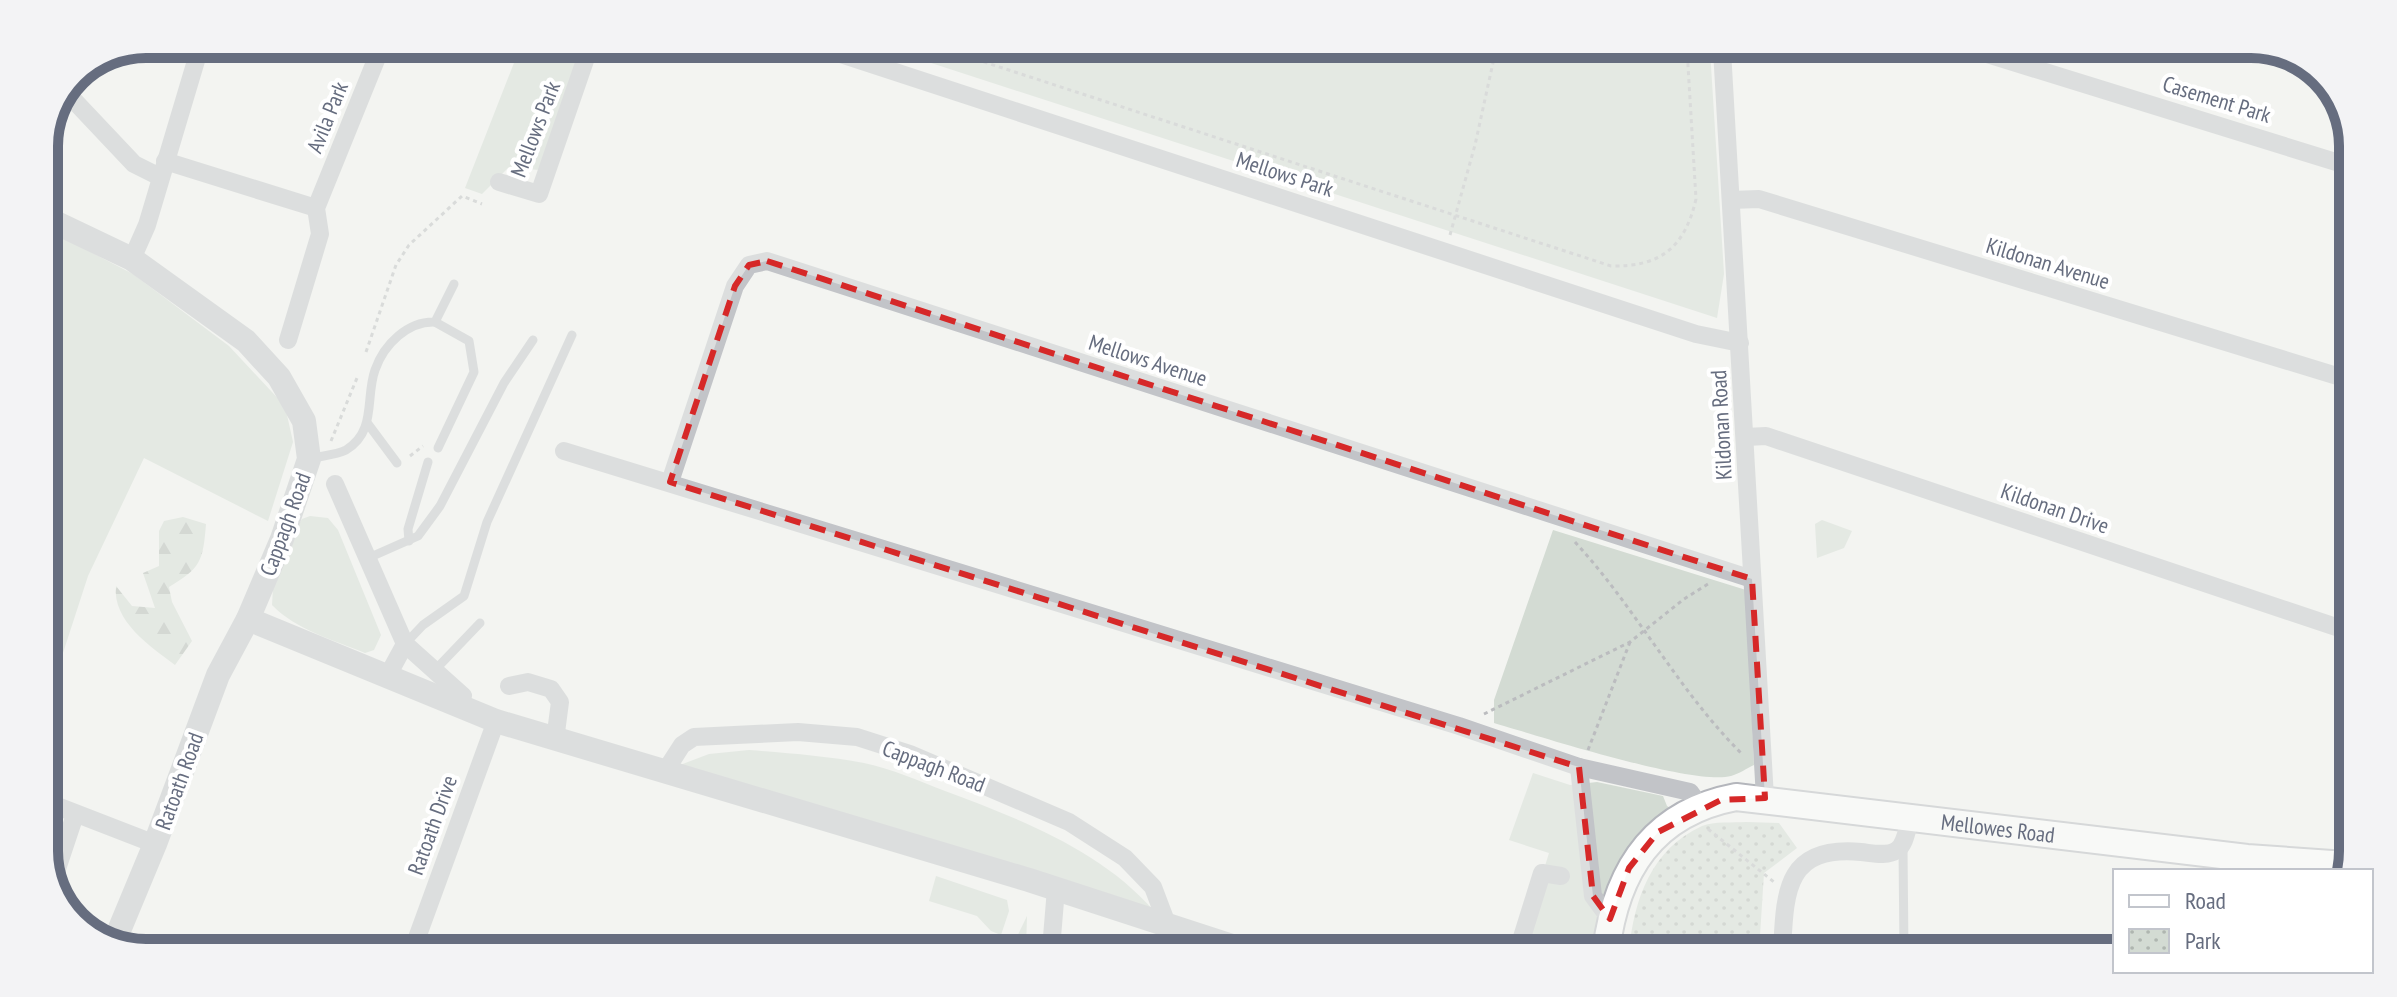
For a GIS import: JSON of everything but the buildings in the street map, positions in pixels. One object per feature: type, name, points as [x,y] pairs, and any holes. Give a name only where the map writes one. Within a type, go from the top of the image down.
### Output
[{"type":"main road","name":"Mellowes Road","points":[[1608,939],[1610,919],[1629,868],[1658,832],[1693,809],[1736,797],[1765,798],[2247,858],[2337,864]]},
{"type":"street","points":[[132,259],[197,58]]},
{"type":"street","name":"Avila Park","points":[[288,340],[320,234],[316,208],[377,58]]},
{"type":"street","name":"Mellows Park","points":[[499,182],[539,194],[586,58]]},
{"type":"street","name":"Mellows Park","points":[[853,58],[1696,334],[1740,343]]},
{"type":"street","name":"Kildonan Road","points":[[1722,58],[1765,798]]},
{"type":"street","name":"Casement Park","points":[[2000,58],[2339,163]]},
{"type":"street","points":[[72,99],[134,164],[316,208]]},
{"type":"street","name":"Kildonan Avenue","points":[[1731,200],[1759,199],[2339,377]]},
{"type":"street","name":"Cappagh Road","points":[[58,224],[132,259],[246,341],[279,377],[304,421],[309,459],[282,539],[248,619]]},
{"type":"street","name":"Mellows Avenue","points":[[670,482],[735,286],[749,265],[767,261],[1752,579]]},
{"type":"street","name":"Kildonan Drive","points":[[1746,437],[1766,436],[2339,628]]},
{"type":"street","points":[[564,451],[1459,726],[1579,767],[1690,792],[1693,809]]},
{"type":"street","name":"Cappagh Road","points":[[335,484],[405,644],[463,696],[459,706]]},
{"type":"street","points":[[248,619],[496,721],[1056,889],[1211,939]]},
{"type":"street","name":"Ratoath Road","points":[[118,934],[218,675],[248,619]]},
{"type":"street","points":[[387,677],[405,644]]},
{"type":"street","points":[[509,686],[528,682],[551,689],[560,702],[555,740]]},
{"type":"street","name":"Ratoath Drive","points":[[417,939],[496,721]]},
{"type":"street","name":"Cappagh Road","points":[[664,773],[682,745],[694,737],[798,732],[857,737],[910,754],[1069,822],[1125,858],[1153,887],[1167,924]]},
{"type":"street","points":[[1579,767],[1593,896],[1610,919]]},
{"type":"street","points":[[58,807],[155,844]]},
{"type":"street","points":[[59,863],[75,815]]},
{"type":"street","points":[[1783,939],[1786,891],[1792,874],[1818,855],[1836,849],[1888,854],[1903,843],[1911,817]]},
{"type":"street","points":[[1521,939],[1542,873],[1561,876]]},
{"type":"street","points":[[1052,939],[1056,889]]},
{"type":"lane","points":[[435,322],[454,284]]},
{"type":"lane","points":[[309,459],[347,449],[368,424],[375,369],[403,330],[418,322],[435,322],[469,341],[474,372],[438,448]]},
{"type":"lane","points":[[405,644],[464,596],[487,522],[572,335]]},
{"type":"lane","points":[[366,559],[418,536],[440,506],[476,443],[504,383],[533,340]]},
{"type":"lane","points":[[368,424],[397,463]]},
{"type":"lane","points":[[409,541],[408,529],[428,462]]},
{"type":"lane","points":[[435,670],[480,623]]},
{"type":"lane","points":[[1903,843],[1904,939]]},
{"type":"path","points":[[971,58],[1611,266],[1647,262],[1668,253],[1680,241],[1691,221],[1696,199],[1688,58]]},
{"type":"path","points":[[1445,251],[1457,218],[1494,58]]},
{"type":"path","points":[[363,362],[396,265],[409,245],[462,196],[482,204]]},
{"type":"path","points":[[331,439],[344,417],[358,375]]},
{"type":"path","points":[[1551,516],[1611,583],[1643,629],[1742,755],[1763,757]]},
{"type":"path","points":[[1459,726],[1630,642],[1643,629],[1712,583]]},
{"type":"path","points":[[1579,767],[1598,732],[1630,642]]},
{"type":"path","points":[[1693,809],[1786,891]]},
{"type":"highlighted area","points":[[767,261],[1752,579],[1765,798],[1721,800],[1658,832],[1629,868],[1610,919],[1593,896],[1579,767],[670,482],[735,286],[749,265]]},
{"type":"green space","points":[[516,58],[584,58],[541,170],[508,168],[482,194],[465,188]]},
{"type":"green space","points":[[916,58],[1710,58],[1724,274],[1717,318]]},
{"type":"green space","points":[[58,235],[133,274],[229,346],[285,406],[293,442],[268,521],[144,458],[88,576],[58,668]]},
{"type":"green space","points":[[310,516],[328,518],[338,530],[381,635],[374,650],[365,653],[316,634],[272,605],[273,588],[297,527],[302,519]]},
{"type":"green space","points":[[183,517],[206,524],[198,562],[188,574],[169,587],[172,602],[192,641],[175,665],[127,622],[116,599],[116,586],[132,606],[155,608],[143,573],[159,566],[159,531],[164,521]]},
{"type":"green space","points":[[1822,520],[1852,531],[1844,548],[1817,558],[1815,524]]},
{"type":"green space","points":[[1553,530],[1746,590],[1754,765],[1731,776],[1684,774],[1615,758],[1494,723],[1494,700]]},
{"type":"green space","points":[[749,750],[874,766],[1002,813],[1058,839],[1110,870],[1154,911],[680,765],[709,754]]},
{"type":"green space","points":[[1533,773],[1570,785],[1597,782],[1663,796],[1667,806],[1682,815],[1658,832],[1610,939],[1522,939],[1549,853],[1509,840]]},
{"type":"green space","points":[[1779,823],[1797,848],[1764,873],[1760,939],[1630,939],[1641,895],[1658,862],[1684,836],[1702,826]]},
{"type":"green space","points":[[936,876],[1007,900],[1009,911],[1001,935],[991,931],[977,916],[929,901]]},
{"type":"green space","points":[[1027,916],[1026,939],[1016,939]]}]
